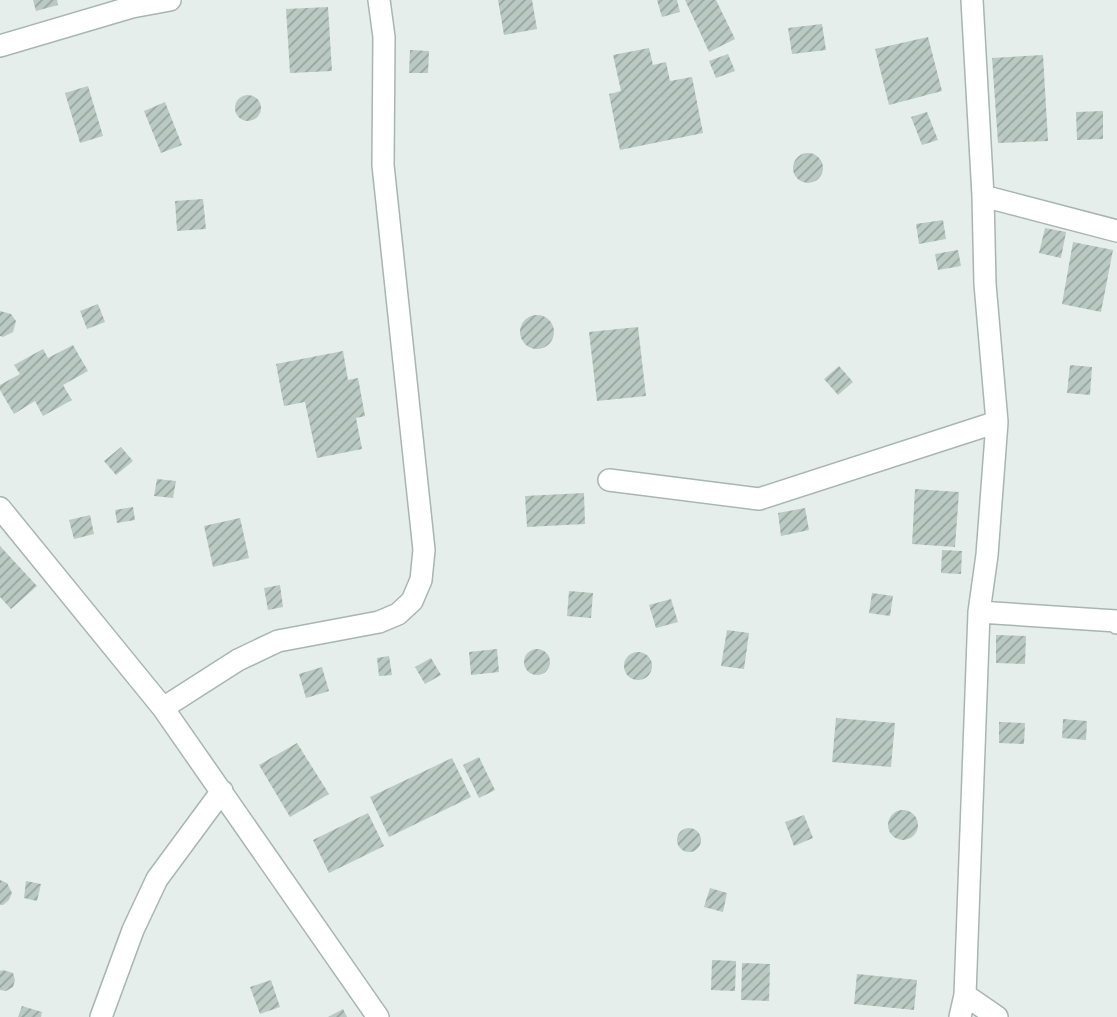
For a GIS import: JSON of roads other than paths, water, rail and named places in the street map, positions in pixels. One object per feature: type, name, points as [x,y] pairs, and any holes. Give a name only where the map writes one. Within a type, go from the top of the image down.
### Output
[{"type":"street","points":[[0,46],[132,7],[170,0]]},
{"type":"street","points":[[163,708],[237,660],[278,641],[379,622],[398,614],[412,601],[421,580],[424,550],[383,165],[384,37],[379,0]]},
{"type":"street","points":[[960,1017],[965,995],[979,612],[997,422],[985,284],[972,0]]},
{"type":"street","points":[[983,196],[1117,231]]},
{"type":"street","points":[[609,480],[759,499],[997,422]]},
{"type":"street","points":[[0,508],[163,708],[378,1017]]},
{"type":"street","points":[[979,612],[1117,623]]},
{"type":"street","points":[[101,1017],[133,930],[157,879],[222,791]]},
{"type":"street","points":[[965,995],[997,1017]]}]
